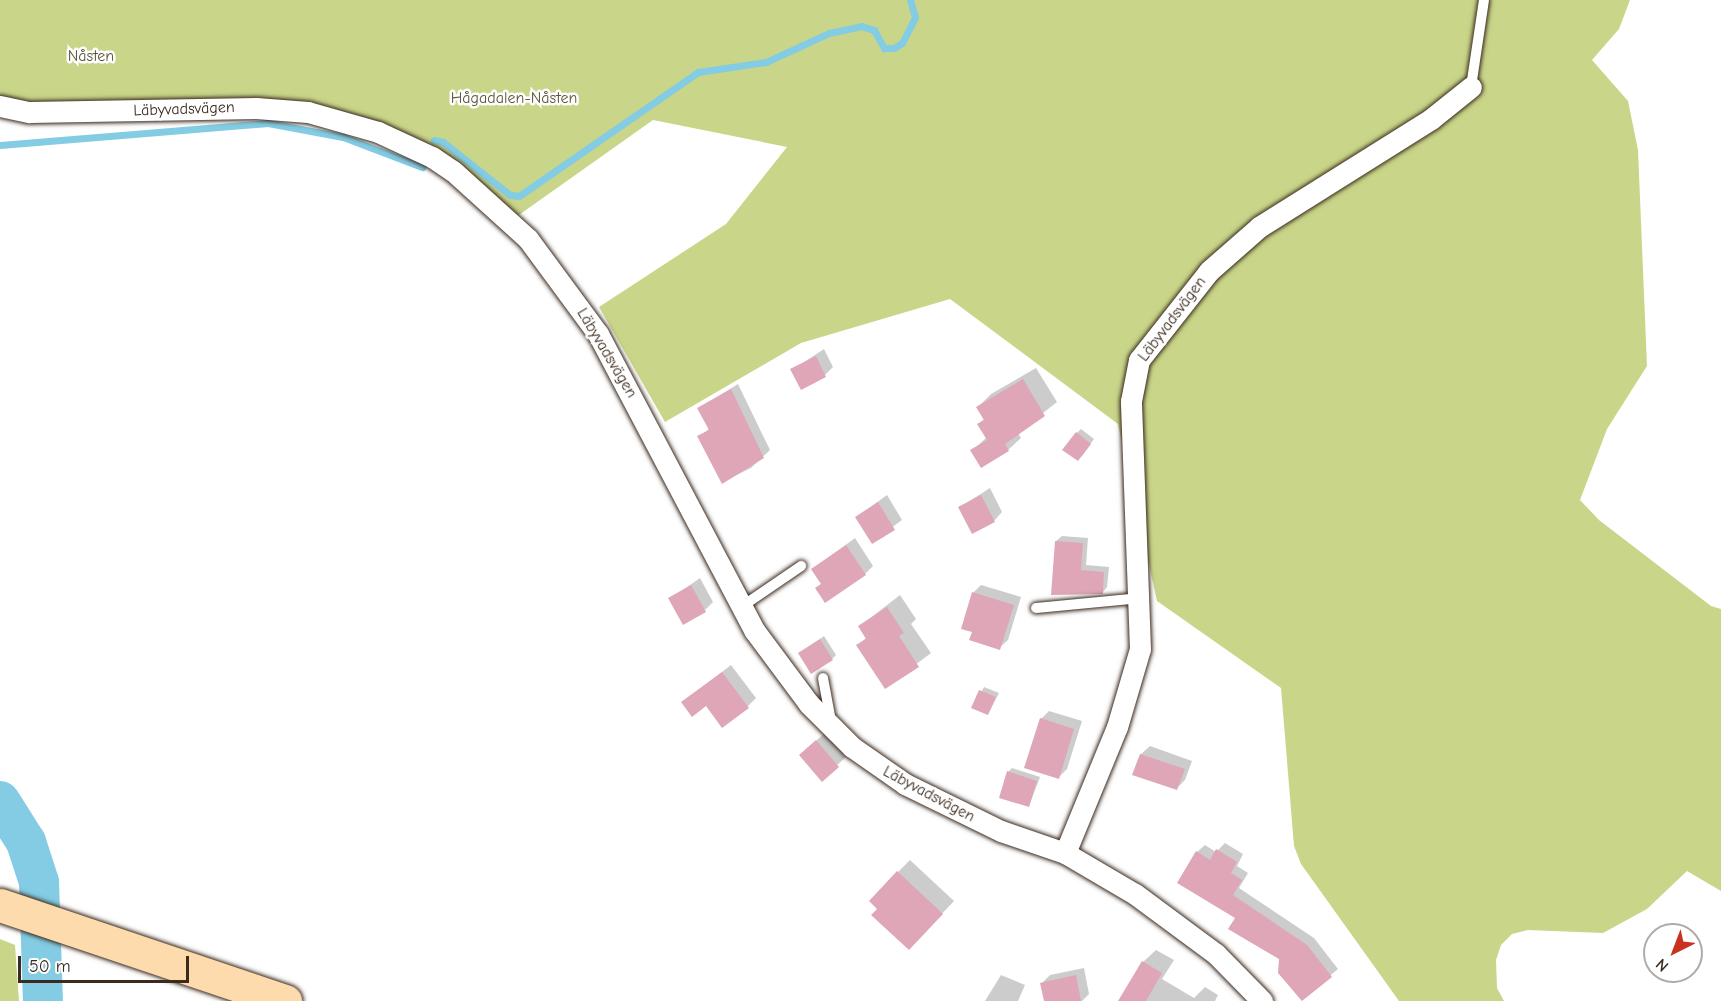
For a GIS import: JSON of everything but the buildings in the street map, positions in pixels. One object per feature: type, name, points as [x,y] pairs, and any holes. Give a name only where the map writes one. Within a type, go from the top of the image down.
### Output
[{"type":"main road","points":[[10,908],[285,1001]]},
{"type":"street","name":"Läbyvadsvägen","points":[[1065,853],[1128,694],[1142,635],[1131,401],[1134,373],[1139,360],[1209,271],[1259,227],[1431,119],[1471,87]]},
{"type":"street","name":"Läbyvadsvägen","points":[[0,106],[29,112],[287,110],[333,117],[432,157],[476,188],[516,226],[580,308],[625,379],[741,607],[782,672],[832,728],[875,765],[905,784],[1001,831],[1065,853],[1135,894],[1192,935],[1262,1001]]},
{"type":"lane","points":[[1471,87],[1484,0]]},
{"type":"lane","points":[[741,607],[801,566]]},
{"type":"lane","points":[[1036,608],[1139,598]]},
{"type":"lane","points":[[823,678],[832,728]]},
{"type":"green space","points":[[0,0],[1630,0],[1619,29],[1592,60],[1628,101],[1638,150],[1647,366],[1607,429],[1580,500],[1599,520],[1711,606],[1721,609],[1721,891],[1687,871],[1647,909],[1603,933],[1528,930],[1512,934],[1501,945],[1496,960],[1497,988],[1504,1001],[1399,1001],[1301,864],[1294,846],[1281,688],[1157,601],[1118,424],[950,299],[801,343],[665,422],[599,307],[726,224],[787,147],[653,120],[509,222],[442,166],[330,122],[163,112],[68,122],[0,111]]},
{"type":"green space","points":[[0,939],[15,945],[19,1001],[0,1001]]},
{"type":"waterway","points":[[434,140],[443,142],[510,195],[519,196],[698,72],[766,62],[829,33],[861,26],[874,30],[884,48],[894,48],[902,43],[915,17],[910,0]]},
{"type":"waterway","points":[[0,145],[268,123],[343,137],[422,167]]},
{"type":"waterway","points":[[0,801],[26,842],[39,882],[43,1001]]},
{"type":"park label","name":"Nåsten","points":[[91,56]]},
{"type":"park label","name":"Hågadalen-Nåsten","points":[[514,98]]}]
